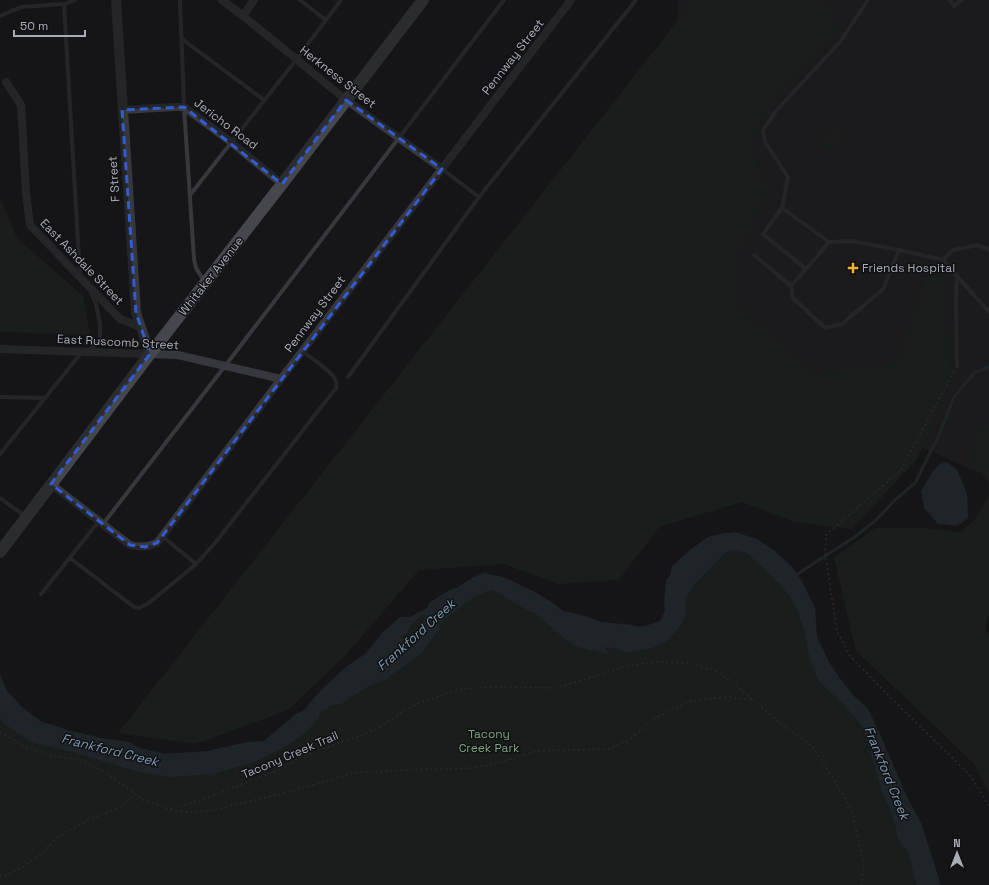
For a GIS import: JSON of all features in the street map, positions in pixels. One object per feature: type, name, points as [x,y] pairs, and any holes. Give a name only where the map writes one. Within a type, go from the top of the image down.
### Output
[{"type":"main road","name":"Whitaker Avenue","points":[[0,552],[150,354],[423,0]]},
{"type":"street","name":"F Street","points":[[116,0],[136,312],[150,354]]},
{"type":"street","name":"Herkness Street","points":[[222,0],[346,100],[442,169]]},
{"type":"street","points":[[243,16],[254,0]]},
{"type":"street","name":"Pennway Street","points":[[52,484],[130,545],[145,547],[157,543],[302,351],[572,0]]},
{"type":"street","name":"East Ashdale Street","points":[[6,82],[21,105],[26,193],[30,226],[120,319],[141,327]]},
{"type":"street","name":"Jericho Road","points":[[122,110],[184,107],[231,142],[282,184]]},
{"type":"street","name":"East Ruscomb Street","points":[[0,349],[178,356],[281,379]]},
{"type":"lane","points":[[0,16],[21,7],[64,4],[76,0]]},
{"type":"lane","points":[[180,0],[184,107],[194,259],[196,268],[205,283]]},
{"type":"lane","points":[[300,0],[326,20]]},
{"type":"lane","points":[[190,196],[341,0]]},
{"type":"lane","points":[[41,594],[101,523],[225,366],[504,0]]},
{"type":"lane","points":[[348,377],[479,197],[636,0]]},
{"type":"lane","points":[[806,269],[763,234],[782,208],[788,176],[765,142],[763,130],[776,111],[840,42],[868,0]]},
{"type":"lane","points":[[949,0],[954,6],[962,0]]},
{"type":"lane","points":[[64,4],[80,278]]},
{"type":"lane","points":[[182,39],[264,100]]},
{"type":"lane","points":[[442,169],[479,197]]},
{"type":"lane","points":[[782,208],[829,242],[852,241],[943,260],[989,312]]},
{"type":"lane","points":[[791,286],[829,242]]},
{"type":"lane","points":[[943,260],[953,250],[978,245],[989,250]]},
{"type":"lane","points":[[754,255],[791,286],[793,298],[825,328],[842,324],[883,289],[899,250]]},
{"type":"lane","points":[[957,366],[956,300],[958,277]]},
{"type":"lane","points":[[0,454],[84,352],[93,347],[100,339],[100,324],[96,304],[88,286]]},
{"type":"lane","points":[[70,558],[134,607],[139,608],[149,604],[196,564],[215,543],[336,388],[334,376],[302,351]]},
{"type":"lane","points":[[0,397],[45,398]]},
{"type":"lane","points":[[0,498],[26,518]]},
{"type":"lane","points":[[162,536],[196,564]]},
{"type":"path","points":[[957,366],[901,470],[826,535],[825,556],[837,631],[849,655],[969,774],[989,806]]},
{"type":"path","name":"Tacony Creek Trail","points":[[169,809],[201,800],[274,772],[301,757],[375,730],[419,703],[460,689],[494,687],[556,688],[628,666],[656,662],[689,663],[716,671],[735,684],[774,718],[813,747],[852,811],[864,865],[861,885]]},
{"type":"path","points":[[0,732],[24,746],[53,756],[80,760],[105,772],[144,800],[176,811],[192,812],[209,811],[293,791],[352,773],[471,768],[490,765],[536,751],[608,749],[629,740],[655,718],[691,701],[729,697],[755,701]]},
{"type":"path","points":[[0,876],[5,876],[23,867],[41,854],[59,836],[88,820],[111,812],[122,806],[135,794]]},
{"type":"highlighted area","points":[[346,100],[442,169],[157,543],[145,547],[130,545],[51,484],[150,354],[136,313],[122,110],[184,107],[282,184]]},
{"type":"shaded area","name":"Friends Hospital","points":[[678,0],[989,0],[989,477],[822,403],[733,309],[676,78]]},
{"type":"green space","points":[[694,0],[824,0],[838,31],[771,103],[749,144],[766,190],[737,255],[736,306],[815,375],[898,364],[926,276],[944,277],[949,379],[938,413],[917,459],[852,529],[794,522],[742,502],[659,527],[619,580],[558,584],[505,564],[419,570],[345,656],[288,710],[195,744],[118,733]]},
{"type":"green space","points":[[834,125],[844,133],[830,150],[820,142]]},
{"type":"green space","points":[[0,198],[17,238],[83,296],[90,335],[0,333]]},
{"type":"green space","points":[[989,422],[989,483],[972,463],[975,431]]},
{"type":"green space","points":[[989,496],[989,618],[988,615],[985,628],[989,636],[989,793],[974,764],[856,651],[834,558],[875,528],[925,528],[961,532],[975,519]]},
{"type":"green space","name":"Tacony Creek Park","points":[[737,540],[782,563],[818,655],[865,710],[932,885],[0,885],[0,677],[8,705],[39,735],[151,766],[253,754],[371,655],[389,632],[486,578],[580,627],[673,629],[697,552]]},
{"type":"water","points":[[947,462],[957,470],[967,493],[968,518],[957,526],[938,524],[924,508],[921,491],[933,471],[940,464]]},
{"type":"water","name":"Frankford Creek","points":[[735,532],[757,539],[775,551],[793,568],[804,585],[815,608],[817,637],[830,664],[842,681],[855,697],[868,709],[908,799],[921,823],[941,885],[917,885],[907,850],[902,846],[897,836],[896,826],[882,791],[863,727],[846,707],[819,681],[814,671],[808,651],[805,633],[795,604],[781,585],[747,553],[732,550],[725,553],[696,583],[685,599],[686,613],[681,625],[666,642],[652,648],[627,653],[613,648],[604,647],[609,654],[577,647],[535,613],[493,590],[479,595],[439,624],[440,629],[422,653],[386,679],[365,688],[341,704],[332,705],[320,712],[319,718],[305,733],[281,749],[255,762],[212,774],[169,777],[139,772],[72,752],[33,743],[2,722],[0,719],[0,674],[7,691],[21,706],[40,721],[71,731],[101,738],[129,742],[140,748],[165,754],[208,751],[247,742],[264,741],[297,713],[303,711],[321,690],[346,667],[365,654],[382,633],[400,617],[410,617],[427,608],[429,603],[472,578],[484,573],[499,576],[533,591],[563,611],[579,614],[601,622],[646,626],[660,621],[665,611],[664,602],[666,581],[670,576],[672,566],[708,537]],"holes":[[[426,614],[419,631],[414,637],[402,639],[401,636],[407,634],[414,622]]]},
{"type":"waterway","points":[[795,577],[856,536],[875,521],[895,500],[915,483],[939,435],[954,397],[974,373],[989,366]]},
{"type":"place","name":"Friends Hospital","points":[[853,268]]}]
